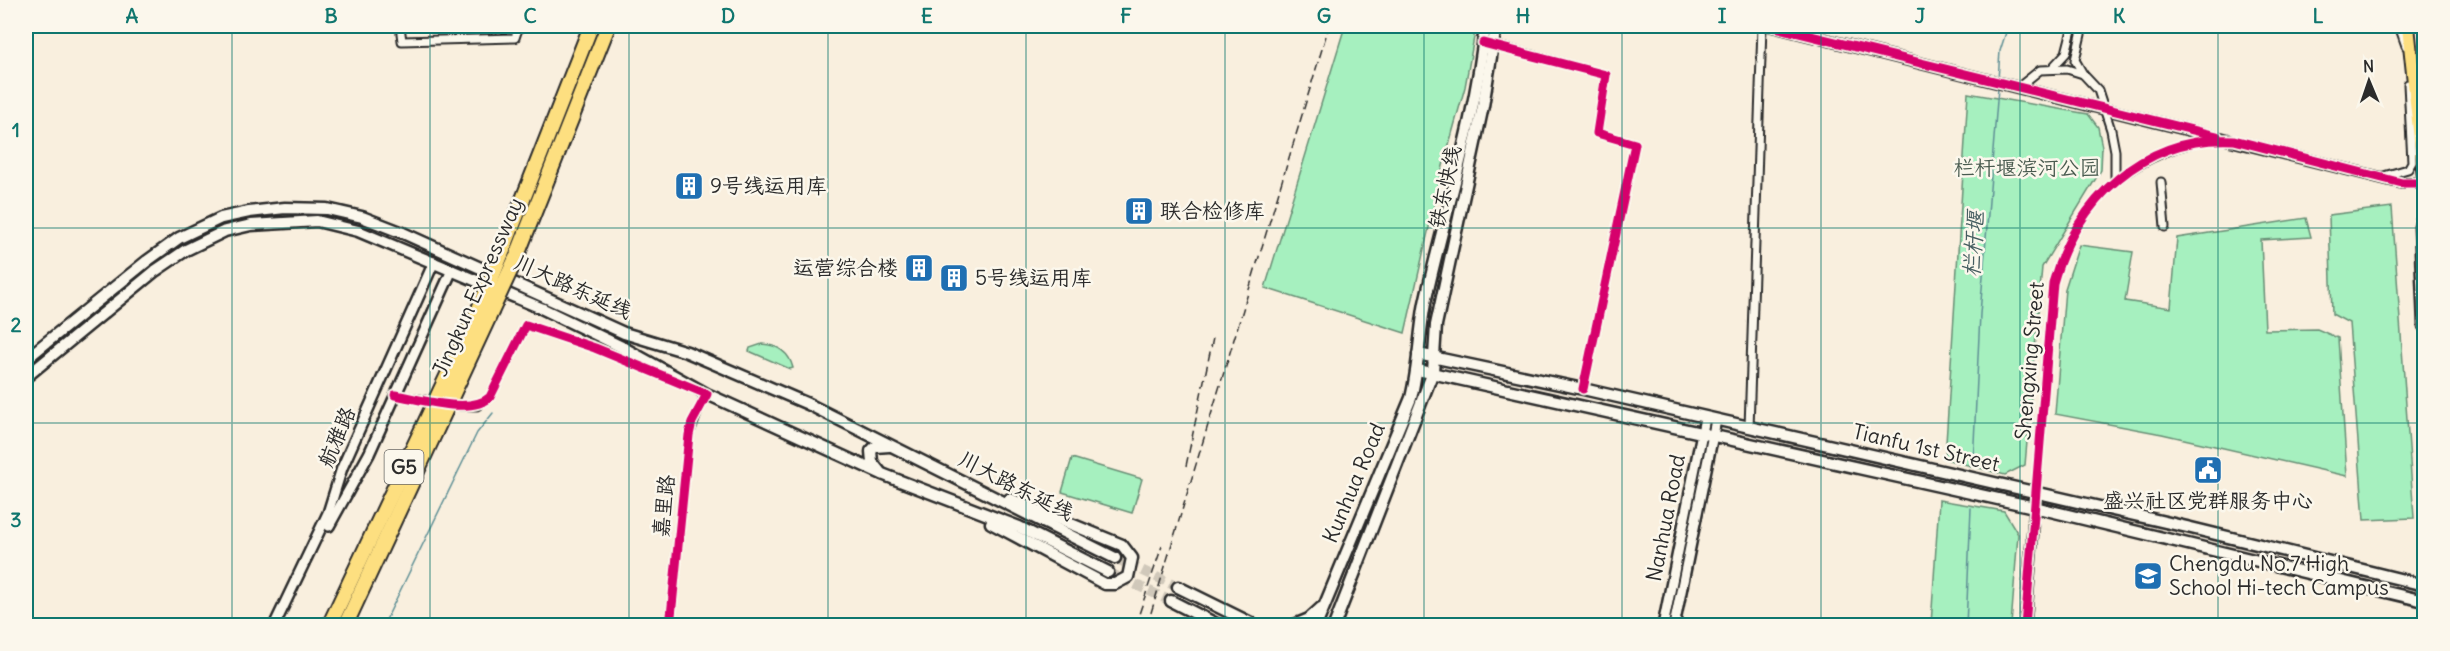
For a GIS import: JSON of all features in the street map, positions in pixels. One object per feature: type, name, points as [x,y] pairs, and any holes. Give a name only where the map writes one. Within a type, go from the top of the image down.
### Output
[{"type":"highway","name":"Jingkun Expressway","points":[[345,626],[485,310],[503,249],[591,26]]},
{"type":"highway","name":"Jingkun Expressway","points":[[329,626],[485,310],[516,258],[608,26]]},
{"type":"highway","points":[[2408,26],[2424,177]]},
{"type":"main road","name":"铁东快线","points":[[1434,357],[1438,314],[1488,44],[1485,26]]},
{"type":"main road","name":"铁东快线","points":[[1418,354],[1425,305],[1476,88],[1488,44],[1496,26]]},
{"type":"main road","name":"川大路东延线","points":[[26,359],[147,261],[179,238],[221,218],[242,213],[318,207],[362,217],[402,233],[624,333],[687,352],[808,404],[1115,558]]},
{"type":"main road","points":[[2424,212],[2420,227],[2424,326]]},
{"type":"main road","name":"川大路东延线","points":[[26,377],[155,272],[186,250],[225,231],[286,222],[316,221],[358,231],[541,308],[624,348],[707,394],[882,474],[1019,527],[1108,572]]},
{"type":"main road","name":"Tianfu 1st Street","points":[[1418,354],[1583,389],[2036,493],[2424,585]]},
{"type":"main road","name":"Kunhua Road","points":[[1316,626],[1411,398],[1418,370],[1418,354]]},
{"type":"main road","name":"Kunhua Road","points":[[1334,626],[1433,372],[1434,357]]},
{"type":"main road","name":"Tianfu 1st Street","points":[[1418,370],[2034,507],[2424,601]]},
{"type":"main road","points":[[882,474],[872,462],[871,451],[882,445],[892,446]]},
{"type":"main road","points":[[957,504],[1105,584],[1122,581],[1131,571],[1132,558],[1122,545],[965,483]]},
{"type":"main road","points":[[1178,587],[1257,626]]},
{"type":"main road","points":[[1171,602],[1220,626]]},
{"type":"main road","points":[[1292,626],[1310,619],[1324,606]]},
{"type":"street","points":[[400,26],[402,41],[514,38],[519,26]]},
{"type":"street","points":[[1749,428],[1762,26]]},
{"type":"street","points":[[1771,26],[2234,140]]},
{"type":"street","points":[[2016,85],[2031,74],[2059,63],[2066,53],[2073,26]]},
{"type":"street","points":[[2083,26],[2075,60],[2083,74],[2098,90],[2101,106],[2114,141],[2115,181]]},
{"type":"street","points":[[2380,177],[2408,169],[2412,162],[2406,47],[2399,26]]},
{"type":"street","points":[[1488,44],[1606,75],[1597,133],[1635,144],[1583,389]]},
{"type":"street","points":[[2051,68],[2067,69],[2083,74]]},
{"type":"street","name":"Shengxing Street","points":[[2036,493],[2053,283],[2061,255],[2073,234],[2093,202],[2115,181],[2128,171],[2175,148],[2206,140],[2234,140],[2402,183],[2424,183]]},
{"type":"street","points":[[2161,182],[2165,227]]},
{"type":"street","name":"航雅路","points":[[274,626],[328,513],[342,468],[434,262]]},
{"type":"street","name":"航雅路","points":[[280,626],[333,518],[369,454],[452,270]]},
{"type":"street","points":[[460,406],[477,406],[490,397],[526,325],[595,348],[707,394]]},
{"type":"street","name":"嘉里路","points":[[670,626],[689,435],[692,422],[707,394]]},
{"type":"street","points":[[395,395],[425,400]]},
{"type":"street","name":"Nanhua Road","points":[[1663,626],[1705,418]]},
{"type":"street","points":[[1674,626],[1716,420]]},
{"type":"street","points":[[2025,626],[2036,493]]},
{"type":"green space","points":[[1345,26],[1476,26],[1465,87],[1443,166],[1405,333],[1265,288]]},
{"type":"green space","name":"栏杆堰滨河公园","points":[[1968,93],[2088,114],[2098,127],[2102,147],[2101,170],[2042,267],[2025,465],[2005,475],[1945,459]]},
{"type":"green space","points":[[2392,207],[2414,518],[2364,520],[2349,323],[2332,314],[2329,215]]},
{"type":"green space","points":[[2306,218],[2311,237],[2261,240],[2265,330],[2317,329],[2338,338],[2347,476],[2162,434],[2055,414],[2065,289],[2079,245],[2133,252],[2125,301],[2171,308],[2177,238]]},
{"type":"green space","points":[[762,344],[782,350],[789,358],[793,368],[790,369],[749,351],[750,348]]},
{"type":"green space","points":[[1072,458],[1142,479],[1132,513],[1062,492]]},
{"type":"green space","points":[[1939,500],[2004,511],[2018,534],[2011,625],[1931,625]]},
{"type":"waterway","name":"栏杆堰","points":[[1998,80],[2000,51],[2008,26]]},
{"type":"waterway","name":"栏杆堰","points":[[1973,465],[1980,314],[1998,88]]},
{"type":"waterway","points":[[383,626],[477,433],[493,413]]},
{"type":"waterway","points":[[1966,626],[1971,508]]},
{"type":"tunnel","points":[[1115,558],[1178,587]]},
{"type":"tunnel","points":[[1108,572],[1171,601]]},
{"type":"railway","points":[[1147,626],[1329,26]]},
{"type":"railway","points":[[1186,466],[1213,338]]},
{"type":"railway","points":[[1135,626],[1162,546]]},
{"type":"cycle path","points":[[1771,26],[2217,136]]},
{"type":"cycle path","points":[[1483,43],[1606,75],[1597,133],[1635,144],[1583,389]]},
{"type":"cycle path","points":[[2025,626],[2053,283],[2078,225],[2097,200],[2118,178],[2143,161],[2171,149],[2201,141],[2234,140],[2402,183],[2424,183]]},
{"type":"cycle path","points":[[395,395],[445,404],[471,405],[481,402],[490,397],[526,325],[595,348],[707,394],[692,422],[689,435],[670,626]]},
{"type":"place","name":"9号线运用库","points":[[689,186]]},
{"type":"place","name":"联合检修库","points":[[1139,211]]},
{"type":"place","name":"运营综合楼","points":[[919,268]]},
{"type":"place","name":"5号线运用库","points":[[954,278]]},
{"type":"place","name":"盛兴社区党群服务中心","points":[[2208,470]]},
{"type":"place","name":"Chengdu No.7 High School Hi-tech Campus","points":[[2148,576]]}]
